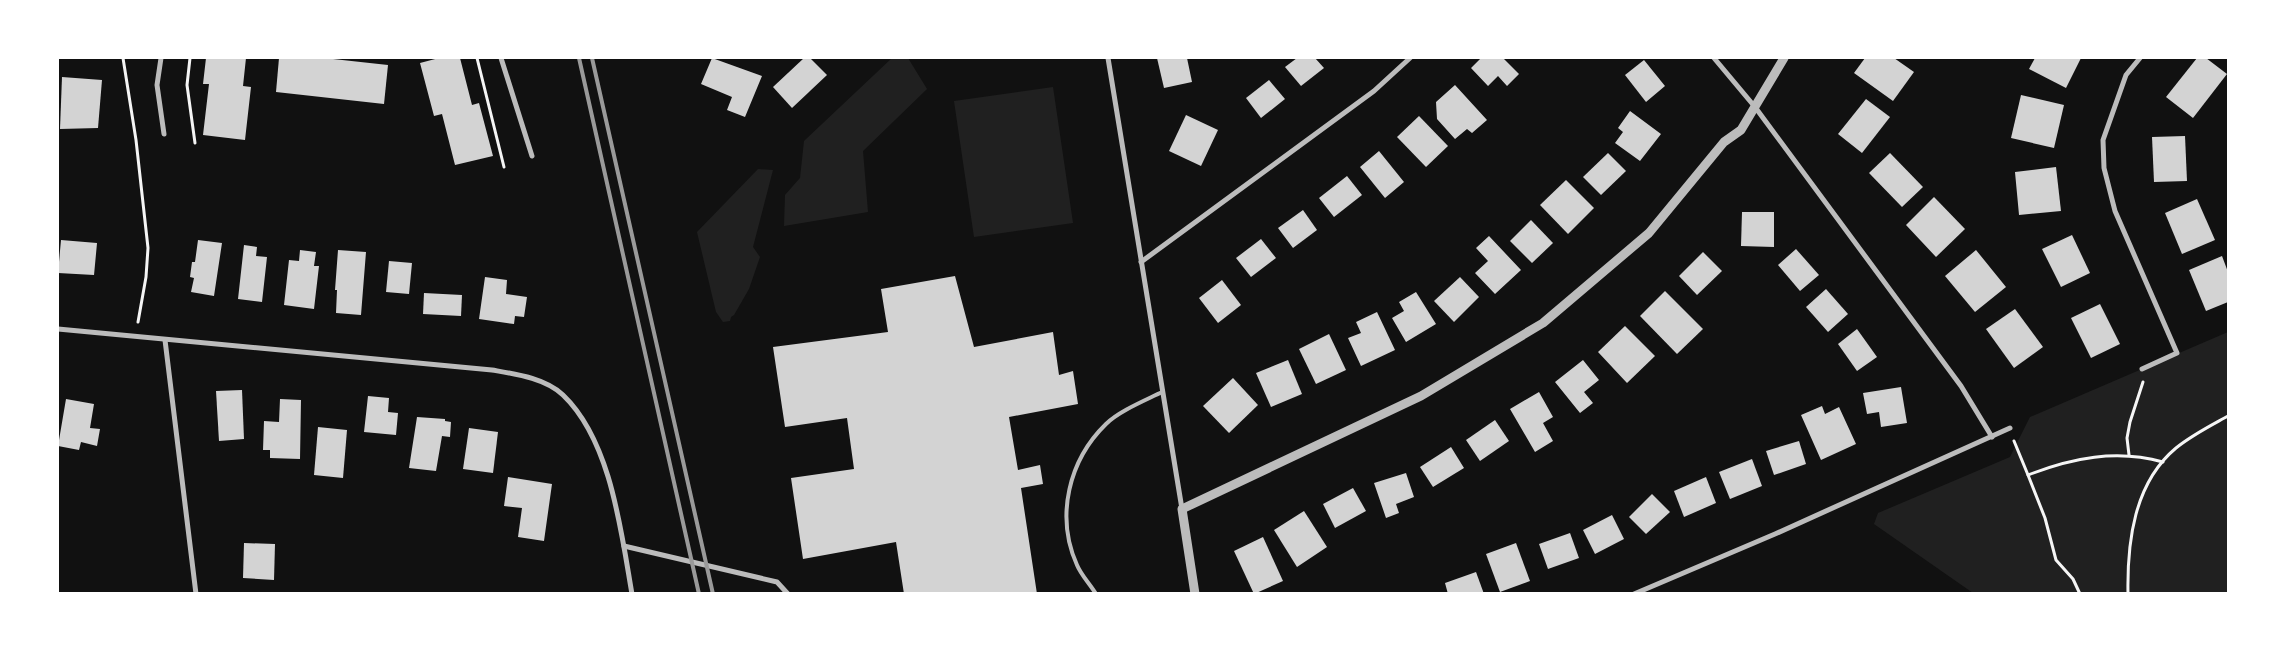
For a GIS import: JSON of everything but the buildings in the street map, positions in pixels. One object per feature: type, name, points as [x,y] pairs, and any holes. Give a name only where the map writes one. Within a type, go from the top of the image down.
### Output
[{"type":"street","points":[[161,58],[157,86],[164,134]]},
{"type":"street","points":[[501,58],[532,156]]},
{"type":"street","points":[[1108,58],[1196,594]]},
{"type":"street","points":[[1141,262],[1374,91],[1410,58]]},
{"type":"street","points":[[1714,58],[1755,107],[1962,386],[1992,437]]},
{"type":"street","points":[[1182,509],[1421,396],[1543,323],[1649,233],[1724,142],[1741,130],[1784,58]]},
{"type":"street","points":[[2140,58],[2126,75],[2103,140],[2104,168],[2115,211],[2177,353],[2142,369]]},
{"type":"street","points":[[58,329],[492,370],[532,378],[562,394],[581,419],[596,444],[610,484],[624,546],[632,594]]},
{"type":"street","points":[[165,340],[196,594]]},
{"type":"street","points":[[1634,594],[2010,428]]},
{"type":"street","points":[[624,546],[776,582],[788,594]]},
{"type":"lane","points":[[1096,594],[1077,565],[1066,527],[1068,489],[1082,453],[1107,423],[1162,392]]},
{"type":"path","points":[[123,58],[136,140],[148,248],[146,277],[138,322]]},
{"type":"path","points":[[190,58],[188,85],[195,143]]},
{"type":"path","points":[[477,58],[504,167]]},
{"type":"path","points":[[2129,455],[2126,438],[2142,387],[2142,369]]},
{"type":"path","points":[[2128,594],[2128,554],[2133,524],[2140,500],[2151,477],[2163,462],[2193,436],[2228,416]]},
{"type":"path","points":[[2010,428],[2045,518],[2056,560],[2072,579],[2080,594]]},
{"type":"path","points":[[2028,475],[2075,460],[2099,456],[2129,455],[2163,462]]},
{"type":"shaded area","points":[[892,58],[908,58],[927,89],[863,151],[868,212],[784,226],[785,195],[800,178],[804,141]]},
{"type":"shaded area","points":[[1053,87],[1073,223],[974,237],[954,101]]},
{"type":"shaded area","points":[[758,169],[773,170],[753,247],[760,257],[749,289],[730,321],[723,322],[716,312],[697,232]]},
{"type":"shaded area","points":[[2228,332],[2228,593],[1973,593],[1874,524],[1878,513],[2010,457],[2030,417]]},
{"type":"railway","points":[[579,58],[699,594]]},
{"type":"railway","points":[[592,58],[713,594]]}]
